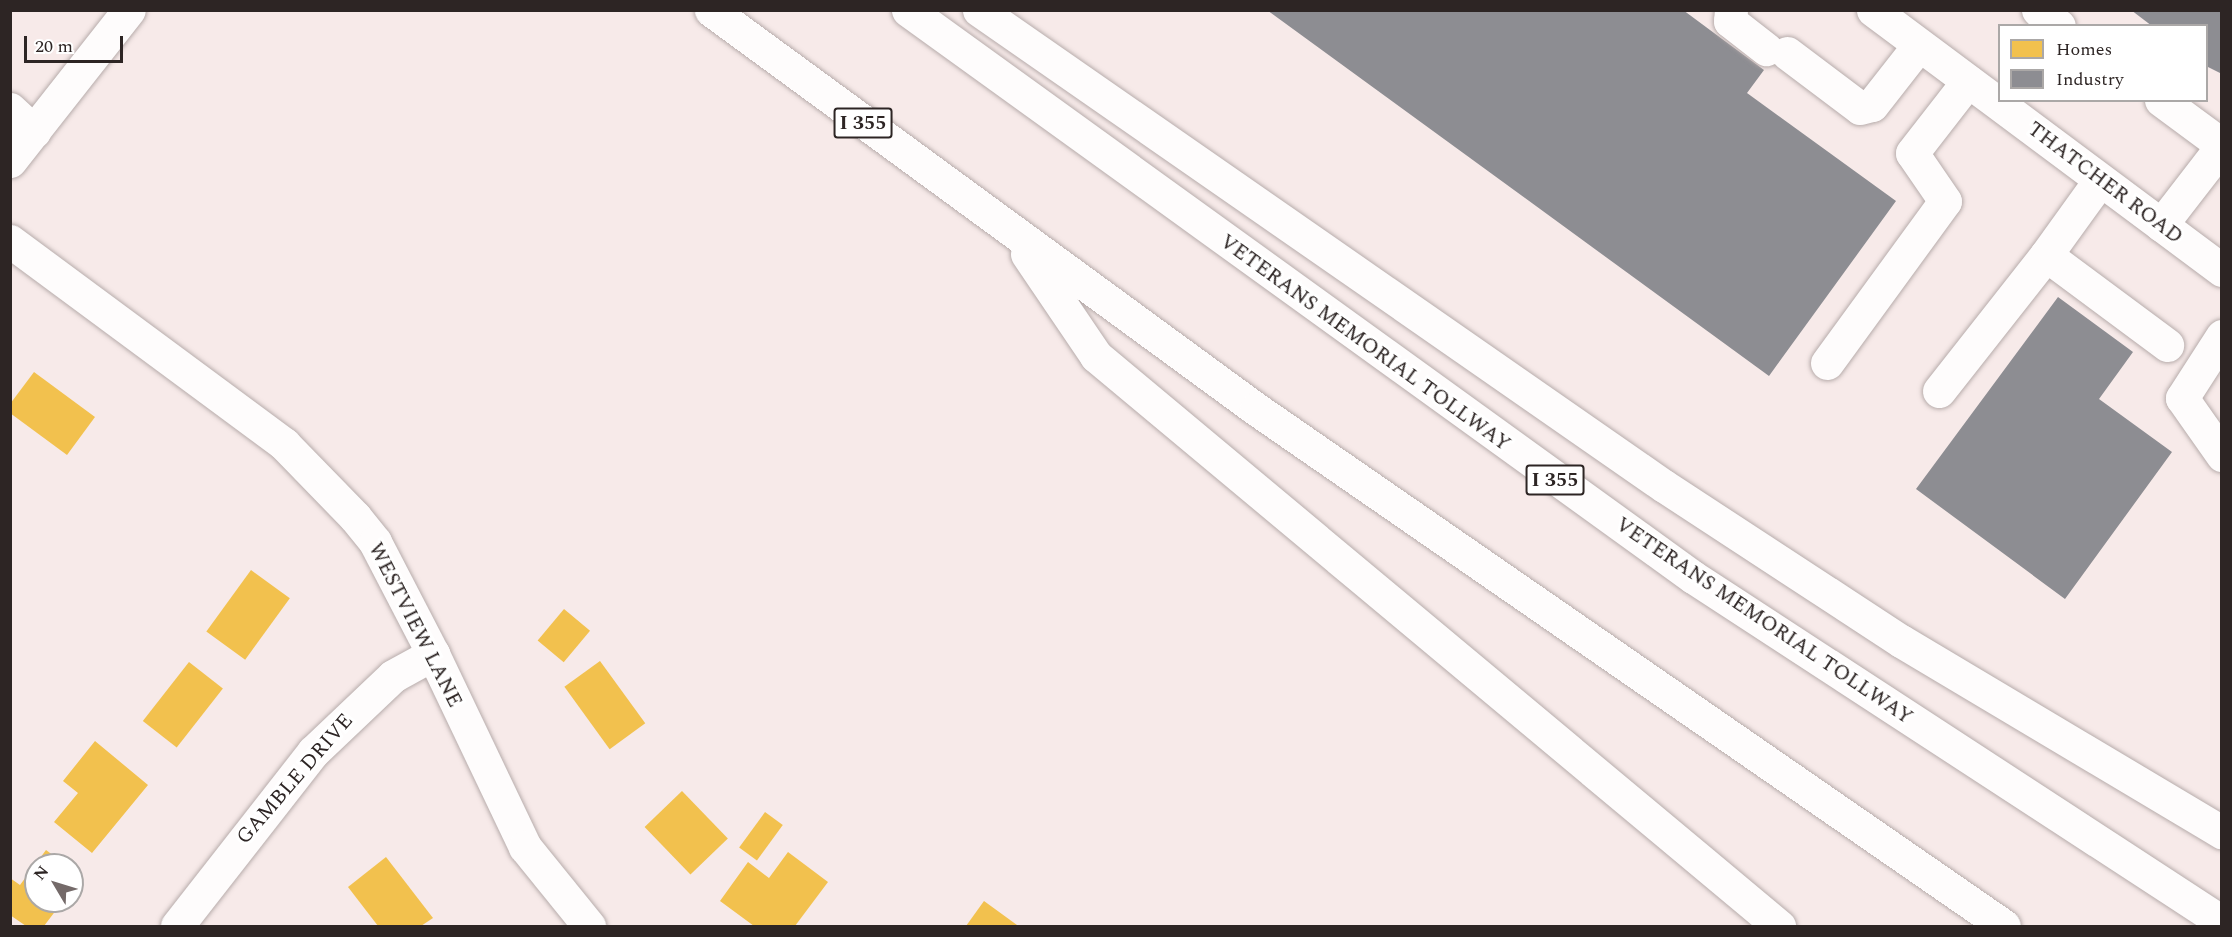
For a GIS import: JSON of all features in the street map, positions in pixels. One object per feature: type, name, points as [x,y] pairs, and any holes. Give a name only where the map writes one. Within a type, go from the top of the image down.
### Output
[{"type":"main road","points":[[10,161],[129,10]]},
{"type":"main road","name":"I 355","points":[[711,10],[1014,235],[1256,410],[2004,927]]},
{"type":"main road","name":"VETERANS MEMORIAL TOLLWAY","points":[[908,10],[1693,577],[2222,922]]},
{"type":"main road","points":[[979,10],[1664,486],[1901,640],[2222,832]]},
{"type":"main road","points":[[1731,10],[1730,21],[1860,108],[1872,105],[1919,45]]},
{"type":"main road","name":"THATCHER ROAD","points":[[1873,10],[2222,270]]},
{"type":"main road","points":[[2038,10],[2056,24]]},
{"type":"main road","points":[[1827,363],[1945,201],[1912,153],[1968,81]]},
{"type":"main road","points":[[2162,225],[2222,145],[2164,102]]},
{"type":"main road","points":[[10,109],[34,131]]},
{"type":"main road","points":[[1939,391],[2046,255],[2100,180]]},
{"type":"main road","points":[[1014,235],[1096,356],[1779,927]]},
{"type":"main road","name":"WESTVIEW LANE","points":[[10,242],[232,403],[326,485],[375,542],[433,654],[507,816],[552,887],[588,927]]},
{"type":"main road","points":[[2046,255],[2167,345]]},
{"type":"main road","points":[[2222,336],[2182,398],[2222,455]]},
{"type":"main road","name":"GAMBLE DRIVE","points":[[177,927],[326,738],[393,676],[433,654]]},
{"type":"building: Homes","points":[[34,372],[95,417],[67,455],[10,413],[10,404]]},
{"type":"building: Homes","points":[[251,570],[290,598],[245,660],[206,631]]},
{"type":"building: Homes","points":[[564,609],[590,631],[564,662],[538,640]]},
{"type":"building: Homes","points":[[600,661],[645,723],[610,749],[564,687]]},
{"type":"building: Homes","points":[[189,662],[223,688],[177,748],[143,721]]},
{"type":"building: Homes","points":[[95,741],[148,785],[92,853],[54,822],[78,793],[63,781]]},
{"type":"building: Homes","points":[[682,791],[728,838],[690,875],[645,827]]},
{"type":"building: Homes","points":[[765,812],[783,825],[757,861],[739,848]]},
{"type":"building: Homes","points":[[788,852],[828,882],[795,926],[754,926],[720,901],[748,862],[769,878]]},
{"type":"building: Homes","points":[[386,857],[433,918],[421,926],[378,926],[348,887]]},
{"type":"building: Homes","points":[[10,878],[20,885],[24,880],[24,913],[54,913],[44,926],[26,926],[10,915]]},
{"type":"building: Homes","points":[[984,901],[1017,925],[966,926]]},
{"type":"building: Industry","points":[[1267,10],[1683,10],[1764,70],[1747,93],[1896,201],[1769,376]]},
{"type":"building: Industry","points":[[2131,10],[2222,10],[2222,74],[2208,67],[2208,24],[2149,24]]},
{"type":"building: Industry","points":[[2058,297],[2133,352],[2099,399],[2172,452],[2065,599],[1916,489]]}]
